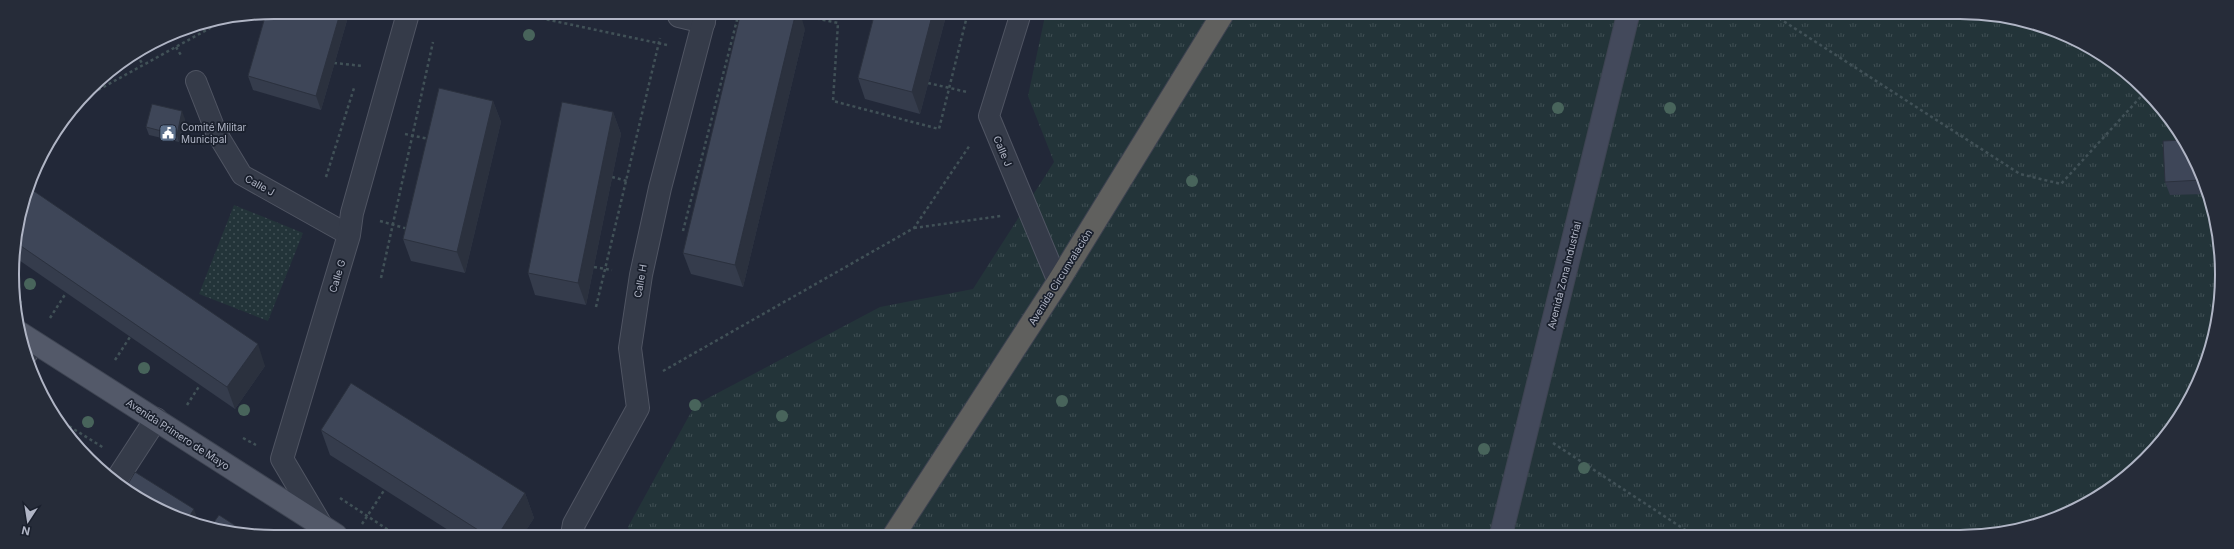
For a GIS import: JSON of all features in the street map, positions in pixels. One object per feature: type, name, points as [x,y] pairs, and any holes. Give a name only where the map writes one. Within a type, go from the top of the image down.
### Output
[{"type":"highway","name":"Avenida Circunvalación","points":[[897,530],[1058,282],[1220,19]]},
{"type":"main road","name":"Avenida Zona Industrial","points":[[1501,530],[1627,19]]},
{"type":"main road","name":"Avenida Primero de Mayo","points":[[29,345],[156,419],[321,530]]},
{"type":"street","name":"Calle G","points":[[323,530],[282,459],[350,235],[352,213],[406,19]]},
{"type":"street","name":"Calle H","points":[[573,530],[574,524],[638,408],[630,348],[641,275],[660,188],[704,19]]},
{"type":"street","points":[[119,477],[156,419]]},
{"type":"lane","points":[[992,108],[1019,19]]},
{"type":"lane","name":"Calle J","points":[[196,81],[216,132],[242,175],[350,235]]},
{"type":"lane","name":"Calle J","points":[[992,108],[1029,213],[1058,282]]},
{"type":"path","points":[[549,19],[734,60]]},
{"type":"path","points":[[682,232],[737,19]]},
{"type":"path","points":[[819,19],[838,23],[833,101],[939,129],[966,19]]},
{"type":"path","points":[[1780,19],[2020,174],[2061,184],[2142,96]]},
{"type":"path","points":[[98,90],[211,27]]},
{"type":"path","points":[[596,307],[661,36]]},
{"type":"path","points":[[381,278],[394,224],[433,39]]},
{"type":"path","points":[[139,58],[142,65]]},
{"type":"path","points":[[359,73],[364,59]]},
{"type":"path","points":[[326,177],[357,80]]},
{"type":"path","points":[[914,228],[992,108],[949,88],[928,83]]},
{"type":"path","points":[[376,130],[412,135],[432,140]]},
{"type":"path","points":[[352,213],[412,230]]},
{"type":"path","points":[[662,372],[914,228],[1029,213]]},
{"type":"path","points":[[1527,426],[1685,530]]},
{"type":"path","points":[[70,427],[128,463]]},
{"type":"path","points":[[359,528],[385,489]]},
{"type":"green space","points":[[1044,19],[1960,19],[1993,21],[2026,28],[2057,38],[2087,53],[2128,82],[2152,106],[2162,119],[2189,161],[2206,208],[2213,241],[2215,274],[2213,308],[2206,341],[2189,388],[2172,416],[2152,443],[2128,467],[2101,487],[2073,504],[2026,521],[1993,528],[1960,530],[629,530],[628,527],[695,405],[880,307],[973,289],[1054,162],[1028,96]]},
{"type":"green space","points":[[234,205],[303,233],[268,321],[199,294]]},
{"type":"building","points":[[338,19],[316,96],[248,76],[264,20]]},
{"type":"building","points":[[739,19],[794,19],[735,265],[683,253]]},
{"type":"building","points":[[873,19],[931,19],[912,92],[858,78]]},
{"type":"building","points":[[439,88],[493,101],[457,252],[403,239]]},
{"type":"building","points":[[562,102],[613,112],[578,283],[528,273]]},
{"type":"building","points":[[152,104],[182,111],[177,135],[146,127]]},
{"type":"building","points":[[2177,140],[2189,161],[2197,180],[2165,182],[2163,141]]},
{"type":"building","points":[[33,191],[258,344],[227,387],[21,246],[24,225]]},
{"type":"building","points":[[351,383],[525,493],[501,530],[478,530],[321,430]]},
{"type":"building","points":[[135,472],[194,509],[190,515],[177,511],[161,504],[128,484]]},
{"type":"building","points":[[219,515],[238,528],[225,525],[214,522]]},
{"type":"place","name":"Comité Militar Municipal","points":[[168,133]]}]
